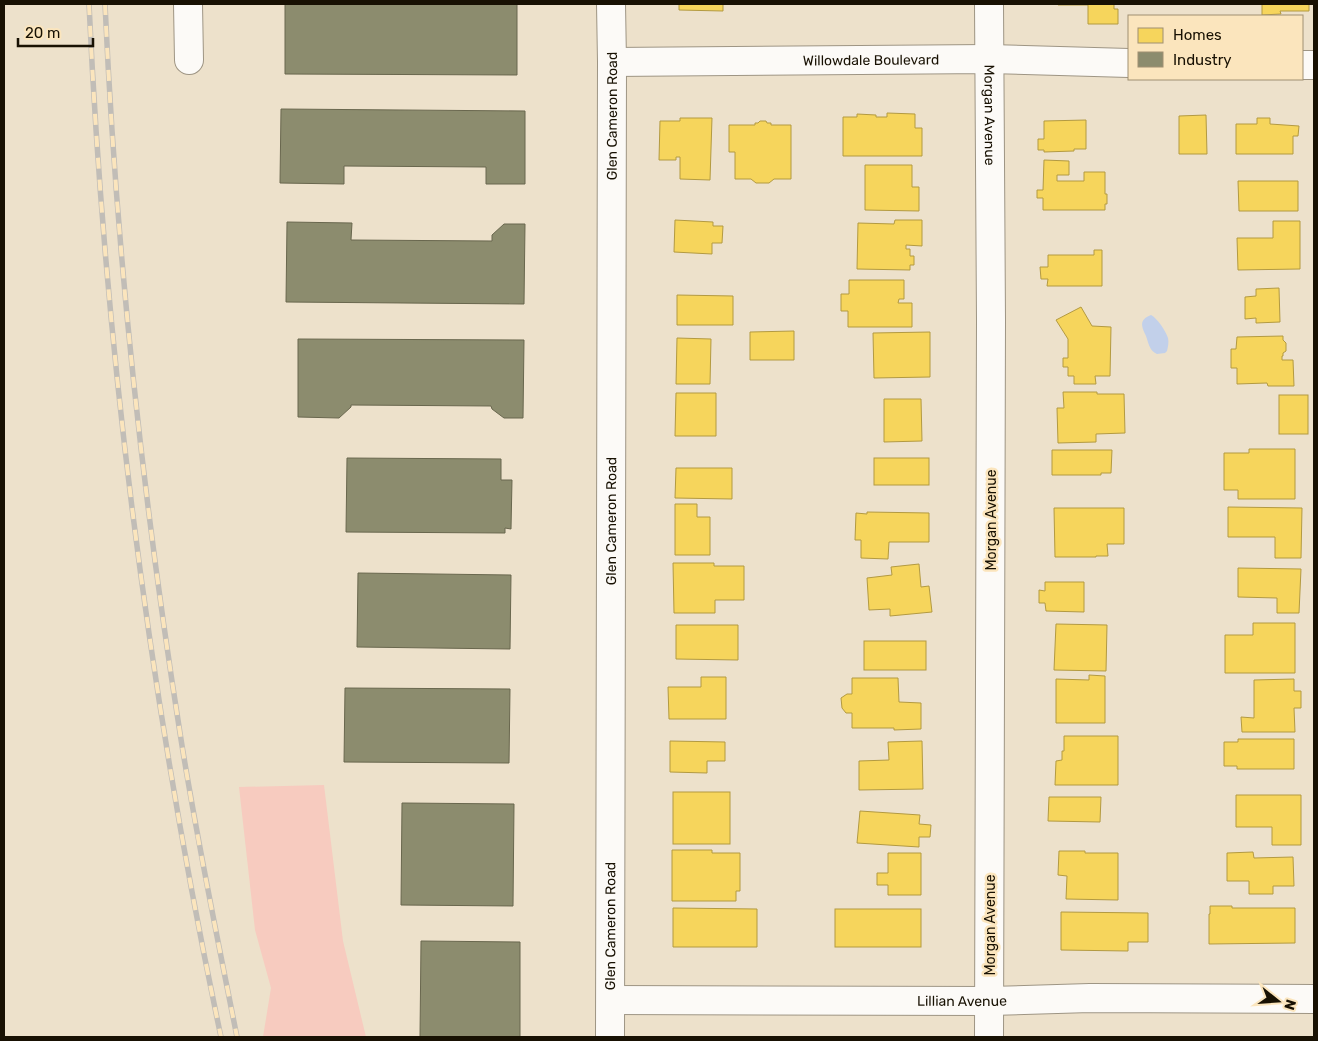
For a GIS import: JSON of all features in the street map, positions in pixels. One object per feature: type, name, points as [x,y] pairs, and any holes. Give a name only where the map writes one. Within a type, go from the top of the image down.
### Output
[{"type":"street","points":[[188,4],[189,60]]},
{"type":"street","name":"Glen Cameron Road","points":[[610,1037],[611,4]]},
{"type":"street","name":"Morgan Avenue","points":[[989,4],[991,321],[989,1037]]},
{"type":"street","name":"Willowdale Boulevard","points":[[612,62],[989,59],[1128,63]]},
{"type":"street","name":"Lillian Avenue","points":[[610,1000],[990,1001],[1090,998],[1314,999]]},
{"type":"shaded area","points":[[324,785],[343,941],[366,1037],[263,1037],[271,988],[255,930],[239,787]]},
{"type":"water","points":[[1151,315],[1167,335],[1168,344],[1165,353],[1157,354],[1152,351],[1143,330],[1142,324],[1144,319]]},
{"type":"building: Homes","points":[[679,4],[723,4],[723,11],[679,10]]},
{"type":"building: Homes","points":[[1058,4],[1114,4],[1114,9],[1118,9],[1118,24],[1088,24],[1088,5]]},
{"type":"building: Homes","points":[[1262,4],[1309,4],[1309,11],[1280,11],[1281,14],[1262,15]]},
{"type":"building: Homes","points":[[887,113],[915,114],[915,128],[922,128],[922,156],[843,156],[843,117],[857,117],[857,114],[887,117]]},
{"type":"building: Homes","points":[[1206,115],[1207,154],[1179,154],[1179,116]]},
{"type":"building: Homes","points":[[680,118],[712,118],[710,180],[680,179],[680,157],[676,157],[676,160],[659,160],[660,121],[680,121]]},
{"type":"building: Homes","points":[[1257,118],[1270,118],[1270,124],[1299,126],[1298,136],[1293,136],[1293,154],[1236,154],[1236,124],[1257,124]]},
{"type":"building: Homes","points":[[1086,120],[1086,149],[1044,152],[1044,150],[1038,150],[1038,139],[1044,139],[1044,121]]},
{"type":"building: Homes","points":[[766,121],[771,123],[771,125],[791,125],[791,179],[774,179],[769,183],[756,183],[751,179],[735,179],[735,152],[729,152],[729,125],[755,125],[755,123]]},
{"type":"building: Homes","points":[[1044,160],[1069,161],[1069,175],[1057,175],[1057,181],[1084,181],[1084,172],[1105,172],[1107,204],[1105,204],[1105,210],[1043,210],[1043,198],[1037,198],[1037,190],[1043,190]]},
{"type":"building: Homes","points":[[865,165],[912,165],[912,187],[919,187],[919,211],[865,210]]},
{"type":"building: Homes","points":[[1238,181],[1298,181],[1298,211],[1239,211]]},
{"type":"building: Homes","points":[[675,220],[713,222],[713,226],[723,226],[722,243],[712,243],[712,254],[674,252]]},
{"type":"building: Homes","points":[[895,220],[922,220],[922,246],[906,245],[906,249],[910,249],[910,256],[914,256],[914,265],[910,265],[910,270],[857,269],[858,223],[894,224]]},
{"type":"building: Homes","points":[[1273,221],[1300,221],[1300,269],[1238,270],[1237,238],[1273,238]]},
{"type":"building: Homes","points":[[1094,250],[1102,250],[1102,286],[1047,286],[1048,279],[1041,279],[1040,267],[1048,267],[1048,255],[1094,255]]},
{"type":"building: Homes","points":[[849,280],[904,280],[904,299],[899,299],[898,303],[912,303],[912,327],[848,327],[848,311],[841,311],[841,294],[849,294]]},
{"type":"building: Homes","points":[[1279,288],[1280,322],[1256,323],[1256,318],[1245,319],[1245,297],[1256,296],[1256,289]]},
{"type":"building: Homes","points":[[677,295],[733,296],[733,325],[677,325]]},
{"type":"building: Homes","points":[[1081,307],[1092,326],[1111,327],[1110,376],[1095,376],[1096,384],[1074,384],[1074,376],[1068,376],[1068,367],[1063,367],[1063,358],[1068,358],[1068,339],[1056,320]]},
{"type":"building: Homes","points":[[794,331],[794,360],[750,360],[750,332]]},
{"type":"building: Homes","points":[[930,332],[930,377],[874,378],[873,333]]},
{"type":"building: Homes","points":[[1283,336],[1283,340],[1286,343],[1286,351],[1283,353],[1282,360],[1293,360],[1294,386],[1268,386],[1267,383],[1237,384],[1237,368],[1231,368],[1231,349],[1236,349],[1237,337]]},
{"type":"building: Homes","points":[[677,338],[711,339],[710,384],[676,384]]},
{"type":"building: Homes","points":[[1063,392],[1124,394],[1125,433],[1096,434],[1096,442],[1058,443],[1057,408],[1064,408]]},
{"type":"building: Homes","points":[[676,393],[716,393],[716,436],[675,436]]},
{"type":"building: Homes","points":[[1279,395],[1308,395],[1308,434],[1279,434]]},
{"type":"building: Homes","points":[[884,399],[921,399],[922,441],[884,442]]},
{"type":"building: Homes","points":[[1249,449],[1295,449],[1295,499],[1238,499],[1238,490],[1224,490],[1224,453],[1249,453]]},
{"type":"building: Homes","points":[[1052,450],[1112,450],[1111,473],[1101,473],[1101,475],[1052,475]]},
{"type":"building: Homes","points":[[874,458],[929,458],[929,485],[874,485]]},
{"type":"building: Homes","points":[[676,468],[732,468],[732,499],[675,498]]},
{"type":"building: Homes","points":[[675,504],[697,504],[697,517],[710,517],[710,555],[675,555]]},
{"type":"building: Homes","points":[[1228,507],[1302,508],[1301,558],[1275,558],[1275,537],[1228,537]]},
{"type":"building: Homes","points":[[1054,508],[1124,508],[1124,544],[1107,544],[1108,556],[1055,557]]},
{"type":"building: Homes","points":[[867,512],[929,513],[929,542],[889,542],[888,559],[861,558],[861,540],[855,540],[856,513],[867,514]]},
{"type":"building: Homes","points":[[673,563],[714,563],[714,566],[744,566],[744,600],[715,600],[715,613],[674,613]]},
{"type":"building: Homes","points":[[919,564],[921,587],[929,586],[932,612],[890,616],[890,609],[869,610],[867,578],[892,575],[891,567]]},
{"type":"building: Homes","points":[[1238,568],[1301,569],[1299,613],[1277,613],[1277,598],[1238,597]]},
{"type":"building: Homes","points":[[1045,582],[1084,582],[1084,612],[1046,611],[1045,603],[1039,603],[1039,590],[1045,591]]},
{"type":"building: Homes","points":[[1253,623],[1295,623],[1295,673],[1225,673],[1225,635],[1253,635]]},
{"type":"building: Homes","points":[[1056,624],[1107,625],[1106,671],[1054,670]]},
{"type":"building: Homes","points":[[676,625],[738,625],[738,660],[676,659]]},
{"type":"building: Homes","points":[[864,641],[926,641],[926,670],[864,670]]},
{"type":"building: Homes","points":[[1089,675],[1105,676],[1105,723],[1056,723],[1056,679],[1089,680]]},
{"type":"building: Homes","points":[[701,677],[726,677],[726,719],[669,719],[668,687],[701,687]]},
{"type":"building: Homes","points":[[852,678],[898,678],[899,702],[921,703],[921,729],[852,728],[852,713],[846,713],[842,708],[841,698],[847,694],[852,694]]},
{"type":"building: Homes","points":[[1294,679],[1294,691],[1301,691],[1301,708],[1294,708],[1295,732],[1242,732],[1241,717],[1254,718],[1254,680]]},
{"type":"building: Homes","points":[[1064,736],[1118,736],[1118,785],[1055,785],[1056,761],[1062,760]]},
{"type":"building: Homes","points":[[1238,739],[1294,739],[1294,769],[1237,769],[1237,766],[1224,766],[1224,742],[1238,742]]},
{"type":"building: Homes","points":[[670,741],[725,742],[725,761],[707,761],[707,773],[670,772]]},
{"type":"building: Homes","points":[[922,741],[923,789],[859,790],[859,761],[889,760],[888,742]]},
{"type":"building: Homes","points":[[673,792],[730,792],[730,844],[673,844]]},
{"type":"building: Homes","points":[[1236,795],[1301,795],[1301,845],[1272,845],[1272,827],[1236,827]]},
{"type":"building: Homes","points":[[1049,797],[1101,797],[1100,822],[1048,821]]},
{"type":"building: Homes","points":[[860,811],[920,815],[919,824],[931,825],[930,837],[919,837],[919,847],[857,843]]},
{"type":"building: Homes","points":[[672,850],[712,850],[712,853],[740,853],[740,891],[736,891],[736,901],[672,901]]},
{"type":"building: Homes","points":[[1059,851],[1118,853],[1118,900],[1066,899],[1067,876],[1058,875]]},
{"type":"building: Homes","points":[[1253,852],[1254,858],[1293,857],[1294,886],[1273,886],[1273,894],[1249,894],[1249,881],[1227,881],[1227,853]]},
{"type":"building: Homes","points":[[888,853],[921,853],[921,895],[888,895],[888,885],[877,885],[877,873],[888,873]]},
{"type":"building: Homes","points":[[1210,906],[1295,908],[1295,943],[1209,944]]},
{"type":"building: Homes","points":[[673,908],[757,909],[757,947],[673,947]]},
{"type":"building: Homes","points":[[835,909],[921,909],[921,947],[835,947]]},
{"type":"building: Homes","points":[[1061,912],[1148,913],[1148,942],[1128,942],[1128,951],[1061,950]]},
{"type":"building: Industry","points":[[285,4],[517,4],[517,75],[285,74]]},
{"type":"building: Industry","points":[[281,109],[525,111],[525,184],[486,184],[486,167],[344,166],[344,184],[280,183]]},
{"type":"building: Industry","points":[[287,222],[352,223],[351,240],[492,241],[492,235],[504,224],[525,224],[524,304],[286,302]]},
{"type":"building: Industry","points":[[298,339],[524,340],[523,418],[504,418],[492,409],[491,406],[351,405],[339,418],[298,417]]},
{"type":"building: Industry","points":[[347,458],[501,459],[501,480],[512,480],[511,529],[505,528],[505,533],[346,532]]},
{"type":"building: Industry","points":[[358,573],[511,575],[510,649],[357,647]]},
{"type":"building: Industry","points":[[345,688],[510,689],[509,763],[344,762]]},
{"type":"building: Industry","points":[[402,803],[514,804],[513,906],[401,905]]},
{"type":"building: Industry","points":[[421,941],[520,942],[520,1037],[420,1037]]},
{"type":"railway","points":[[89,4],[106,264],[134,523],[172,781],[221,1037]]},
{"type":"railway","points":[[105,4],[116,187],[142,461],[166,642],[186,771],[237,1037]]}]
